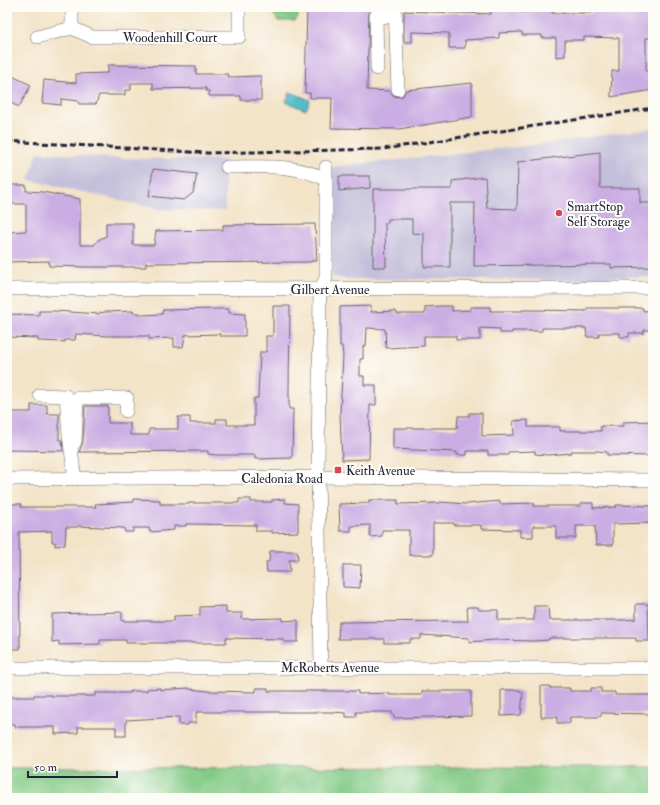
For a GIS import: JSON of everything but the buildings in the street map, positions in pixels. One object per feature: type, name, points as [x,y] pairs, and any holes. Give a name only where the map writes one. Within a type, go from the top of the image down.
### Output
[{"type":"street","points":[[37,38],[72,28],[72,7]]},
{"type":"street","name":"Woodenhill Court","points":[[72,28],[92,37],[239,37],[239,7]]},
{"type":"street","points":[[377,69],[376,16],[395,12],[398,89]]},
{"type":"street","points":[[227,167],[292,167],[310,172],[326,173],[326,278],[320,289],[318,477],[320,667]]},
{"type":"street","name":"Gilbert Avenue","points":[[7,289],[653,288]]},
{"type":"street","points":[[40,395],[66,396],[69,435],[75,479]]},
{"type":"street","points":[[71,447],[75,442],[77,398],[127,398],[126,411]]},
{"type":"street","name":"Caledonia Road","points":[[7,479],[318,477],[653,480]]},
{"type":"street","name":"McRoberts Avenue","points":[[7,668],[653,668]]},
{"type":"shaded area","points":[[653,128],[653,277],[608,277],[608,280],[347,279],[332,277],[331,167],[542,144]]},
{"type":"shaded area","points":[[38,152],[111,158],[225,160],[225,211],[158,209],[29,180]]},
{"type":"green space","points":[[288,7],[297,7],[298,17],[295,21],[278,21],[273,13],[287,12]]},
{"type":"green space","points":[[653,767],[653,798],[7,798],[7,768]]},
{"type":"water","points":[[290,92],[310,100],[306,110],[286,102]]},
{"type":"railway","points":[[7,141],[207,153],[383,149],[653,108]]},
{"type":"place","name":"SmartStop Self Storage","points":[[559,213]]},
{"type":"place","name":"Keith Avenue","points":[[338,470]]}]
